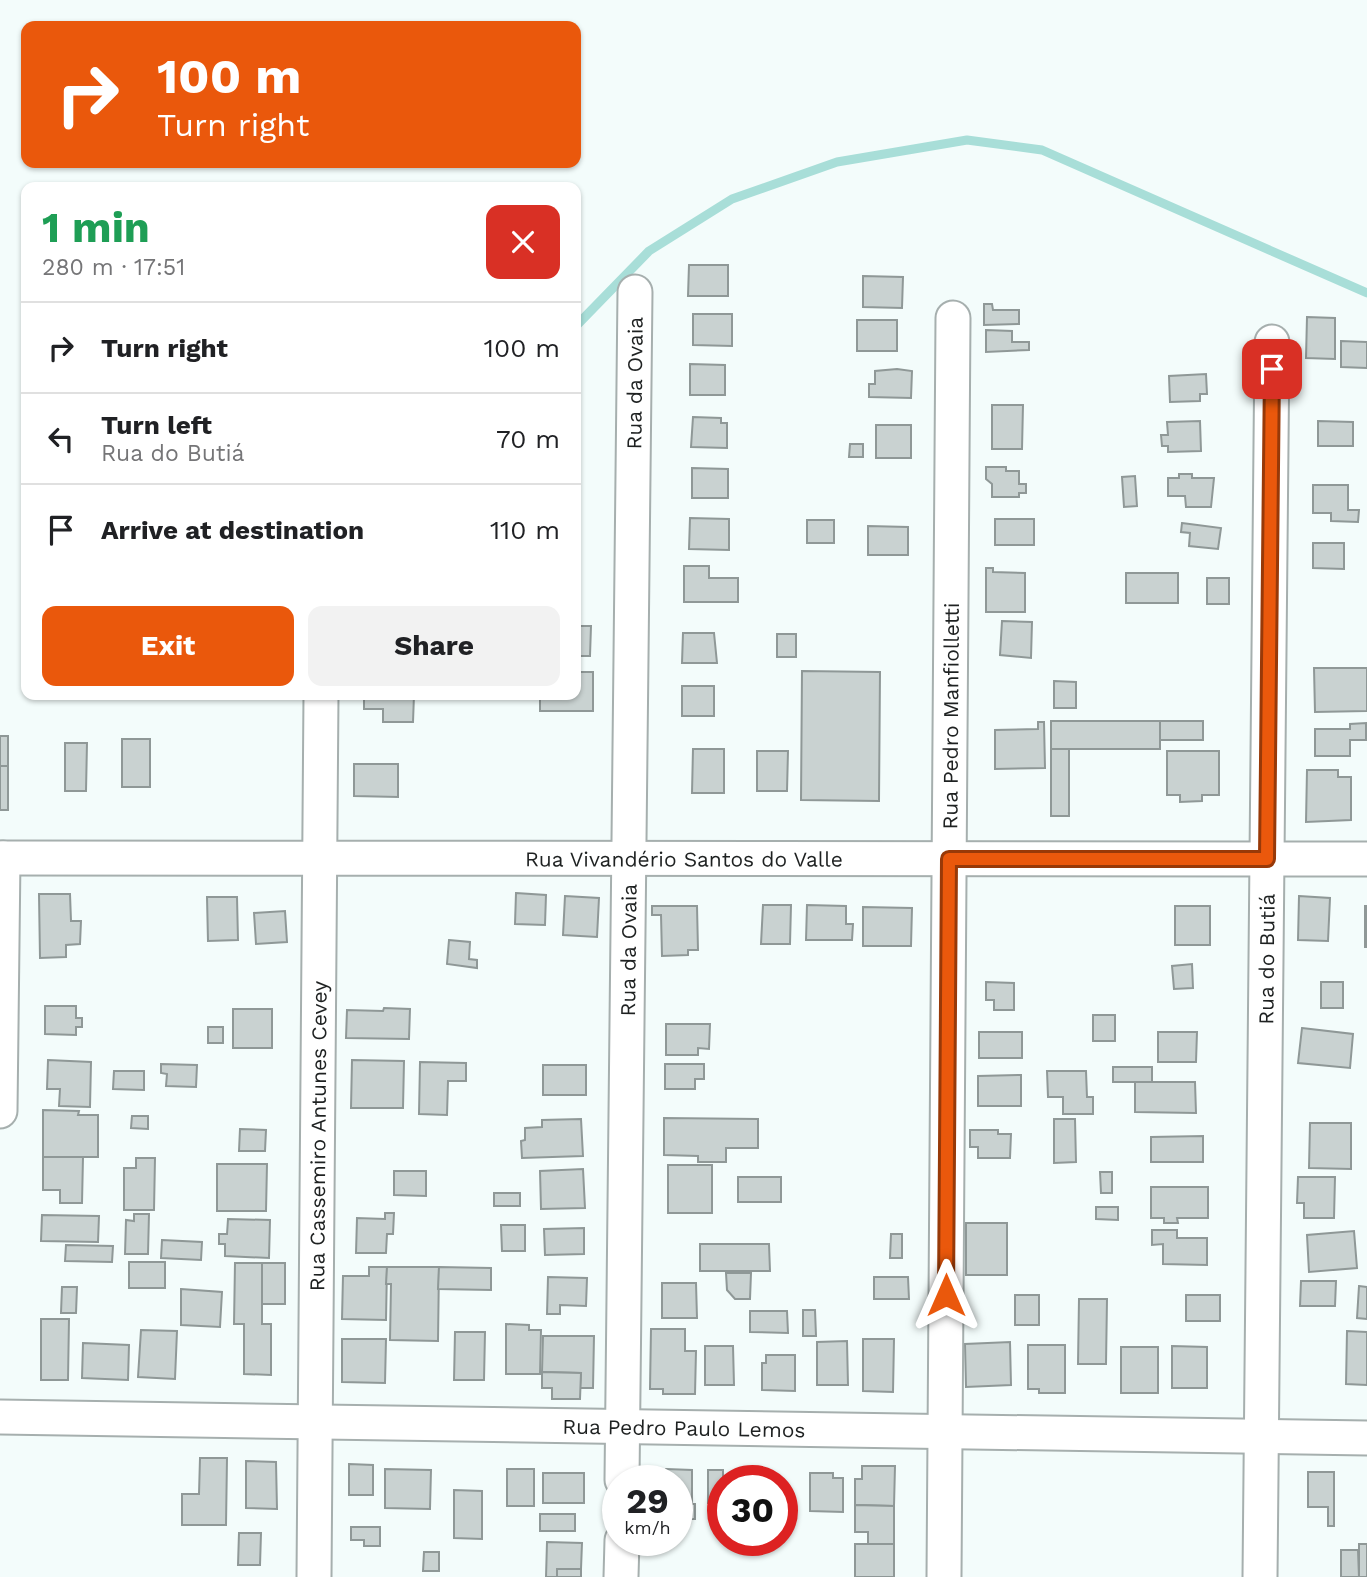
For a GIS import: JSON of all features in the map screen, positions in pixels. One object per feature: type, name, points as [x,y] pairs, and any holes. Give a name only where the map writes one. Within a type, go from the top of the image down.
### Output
[{"type":"street","name":"Rua da Ovaia","points":[[622,1465],[635,292]]},
{"type":"street","name":"Rua Pedro Manfiolletti","points":[[943,1577],[953,318]]},
{"type":"street","name":"Rua do Butiá","points":[[1260,1577],[1272,342]]},
{"type":"street","name":"Rua Cassemiro Antunes Cevey","points":[[314,1577],[321,700]]},
{"type":"street","name":"Rua Vivandério Santos do Valle","points":[[2,858],[1367,859]]},
{"type":"street","points":[[0,1111],[2,858]]},
{"type":"street","name":"Rua Pedro Paulo Lemos","points":[[0,1417],[1367,1438]]},
{"type":"street","points":[[621,1577],[622,1556]]},
{"type":"building","points":[[689,265],[728,265],[728,296],[688,296]]},
{"type":"building","points":[[863,276],[903,277],[902,308],[863,307]]},
{"type":"building","points":[[984,304],[992,304],[993,310],[1019,310],[1019,324],[984,325]]},
{"type":"building","points":[[693,314],[732,314],[732,346],[693,345]]},
{"type":"building","points":[[1307,317],[1335,318],[1335,359],[1306,358]]},
{"type":"building","points":[[857,320],[897,320],[897,351],[857,351]]},
{"type":"building","points":[[986,330],[1012,331],[1012,342],[1029,342],[1029,350],[986,352]]},
{"type":"building","points":[[1341,341],[1367,342],[1367,368],[1341,367]]},
{"type":"building","points":[[690,364],[725,365],[725,395],[690,395]]},
{"type":"building","points":[[875,371],[912,371],[911,398],[869,397],[869,384],[875,384]]},
{"type":"building","points":[[1206,374],[1207,394],[1200,394],[1200,401],[1170,402],[1169,376]]},
{"type":"building","points":[[992,405],[1023,405],[1022,449],[992,449]]},
{"type":"building","points":[[693,417],[721,418],[721,423],[727,423],[727,448],[691,447]]},
{"type":"building","points":[[1200,421],[1201,451],[1168,452],[1168,446],[1162,446],[1161,435],[1168,435],[1167,422]]},
{"type":"building","points":[[1318,421],[1353,422],[1353,446],[1318,446]]},
{"type":"building","points":[[876,425],[911,425],[911,458],[876,458]]},
{"type":"building","points":[[850,444],[863,444],[863,457],[849,457]]},
{"type":"building","points":[[986,467],[1006,467],[1006,471],[1019,471],[1019,484],[1026,484],[1026,493],[1019,493],[1019,497],[992,497],[992,484],[986,479]]},
{"type":"building","points":[[692,468],[728,469],[728,498],[692,498]]},
{"type":"building","points":[[1179,474],[1192,474],[1192,478],[1214,478],[1211,507],[1186,507],[1185,496],[1168,496],[1168,478],[1179,478]]},
{"type":"building","points":[[1135,476],[1137,506],[1124,507],[1122,477]]},
{"type":"building","points":[[1313,485],[1348,485],[1348,510],[1359,510],[1358,522],[1331,521],[1331,513],[1313,513]]},
{"type":"building","points":[[690,518],[729,519],[729,550],[689,549]]},
{"type":"building","points":[[995,519],[1034,519],[1034,545],[995,545]]},
{"type":"building","points":[[807,520],[834,520],[834,543],[807,543]]},
{"type":"building","points":[[1182,523],[1221,528],[1218,549],[1189,546],[1190,533],[1181,532]]},
{"type":"building","points":[[868,526],[908,527],[908,555],[868,555]]},
{"type":"building","points":[[1313,543],[1344,543],[1344,569],[1313,568]]},
{"type":"building","points":[[684,566],[709,566],[709,578],[738,578],[738,602],[684,602]]},
{"type":"building","points":[[986,568],[993,568],[993,572],[1025,573],[1025,612],[986,612]]},
{"type":"building","points":[[1126,573],[1178,573],[1178,603],[1126,603]]},
{"type":"building","points":[[1207,578],[1229,578],[1229,604],[1207,604]]},
{"type":"building","points":[[1002,621],[1032,622],[1031,658],[1000,655]]},
{"type":"building","points":[[581,626],[591,626],[590,656],[581,656]]},
{"type":"building","points":[[683,633],[714,633],[717,663],[682,663]]},
{"type":"building","points":[[777,634],[796,634],[796,657],[777,657]]},
{"type":"building","points":[[1314,668],[1367,668],[1367,711],[1315,712]]},
{"type":"building","points":[[802,671],[880,672],[879,801],[801,800]]},
{"type":"building","points":[[581,672],[593,672],[593,711],[540,711],[540,700],[581,700]]},
{"type":"building","points":[[1054,681],[1076,682],[1076,708],[1054,708]]},
{"type":"building","points":[[682,686],[714,686],[714,716],[682,716]]},
{"type":"building","points":[[364,700],[414,700],[413,722],[383,722],[383,709],[364,709]]},
{"type":"building","points":[[1051,721],[1160,721],[1160,749],[1051,749]]},
{"type":"building","points":[[1160,721],[1203,721],[1203,740],[1160,740]]},
{"type":"building","points":[[1038,722],[1044,722],[1045,768],[995,769],[995,730],[1038,729]]},
{"type":"building","points":[[1366,723],[1366,740],[1350,740],[1350,756],[1315,756],[1315,729],[1350,729],[1350,724]]},
{"type":"building","points":[[0,736],[8,736],[8,766],[0,766]]},
{"type":"building","points":[[122,739],[150,739],[150,787],[122,787]]},
{"type":"building","points":[[65,743],[87,743],[86,791],[65,791]]},
{"type":"building","points":[[693,749],[724,749],[724,793],[692,793]]},
{"type":"building","points":[[1051,749],[1069,749],[1069,816],[1051,816]]},
{"type":"building","points":[[757,751],[788,751],[787,791],[757,791]]},
{"type":"building","points":[[1167,751],[1219,751],[1219,795],[1202,795],[1202,801],[1180,802],[1180,795],[1167,795]]},
{"type":"building","points":[[354,764],[398,764],[398,797],[354,796]]},
{"type":"building","points":[[0,766],[8,766],[8,810],[0,810]]},
{"type":"building","points":[[1307,770],[1338,770],[1338,777],[1351,777],[1351,820],[1306,822]]},
{"type":"building","points":[[516,893],[546,895],[545,925],[515,924]]},
{"type":"building","points":[[39,894],[70,894],[71,921],[81,921],[80,944],[66,945],[66,957],[40,958]]},
{"type":"building","points":[[565,896],[599,898],[597,937],[563,935]]},
{"type":"building","points":[[1299,896],[1330,898],[1328,941],[1298,940]]},
{"type":"building","points":[[207,897],[237,897],[238,940],[208,941]]},
{"type":"building","points":[[763,905],[791,905],[790,944],[761,944]]},
{"type":"building","points":[[807,905],[846,906],[846,924],[853,924],[852,940],[806,940]]},
{"type":"building","points":[[652,906],[697,906],[698,950],[688,950],[688,955],[662,956],[661,915],[652,915]]},
{"type":"building","points":[[1175,906],[1210,906],[1210,945],[1175,945]]},
{"type":"building","points":[[1367,906],[1367,947],[1365,947]]},
{"type":"building","points":[[863,907],[912,908],[911,946],[863,946]]},
{"type":"building","points":[[285,911],[287,942],[256,944],[254,913]]},
{"type":"building","points":[[449,940],[470,942],[469,959],[477,960],[477,968],[447,964]]},
{"type":"building","points":[[1192,964],[1193,988],[1174,989],[1172,966]]},
{"type":"building","points":[[986,982],[1014,983],[1014,1010],[994,1010],[994,1000],[986,1000]]},
{"type":"building","points":[[1321,982],[1343,982],[1343,1008],[1321,1008]]},
{"type":"building","points":[[45,1006],[76,1006],[76,1018],[82,1018],[82,1027],[76,1027],[76,1035],[45,1034]]},
{"type":"building","points":[[384,1008],[410,1009],[409,1039],[346,1038],[347,1010],[383,1011]]},
{"type":"building","points":[[233,1009],[272,1009],[272,1048],[233,1048]]},
{"type":"building","points":[[1093,1015],[1115,1015],[1115,1041],[1093,1041]]},
{"type":"building","points":[[666,1024],[710,1024],[709,1049],[698,1048],[698,1055],[666,1055]]},
{"type":"building","points":[[208,1027],[223,1027],[223,1043],[208,1043]]},
{"type":"building","points":[[1302,1028],[1353,1034],[1350,1068],[1298,1063]]},
{"type":"building","points":[[979,1032],[1022,1032],[1022,1058],[979,1058]]},
{"type":"building","points":[[1158,1032],[1197,1032],[1196,1062],[1158,1062]]},
{"type":"building","points":[[48,1060],[91,1062],[90,1107],[59,1106],[60,1089],[47,1089]]},
{"type":"building","points":[[352,1060],[404,1061],[403,1108],[351,1108]]},
{"type":"building","points":[[420,1062],[466,1063],[466,1081],[448,1081],[447,1115],[419,1114]]},
{"type":"building","points":[[161,1064],[197,1065],[196,1087],[166,1086],[167,1074],[161,1073]]},
{"type":"building","points":[[665,1064],[704,1064],[704,1079],[695,1079],[695,1089],[665,1089]]},
{"type":"building","points":[[543,1065],[586,1065],[586,1095],[543,1095]]},
{"type":"building","points":[[1113,1067],[1152,1067],[1152,1082],[1113,1082]]},
{"type":"building","points":[[114,1071],[144,1071],[144,1090],[113,1089]]},
{"type":"building","points":[[1047,1071],[1086,1071],[1087,1097],[1093,1097],[1093,1114],[1063,1114],[1063,1097],[1048,1097]]},
{"type":"building","points":[[1021,1075],[1021,1106],[978,1106],[978,1076]]},
{"type":"building","points":[[1135,1082],[1195,1082],[1196,1113],[1135,1112]]},
{"type":"building","points":[[43,1110],[79,1111],[78,1115],[98,1115],[98,1157],[43,1157]]},
{"type":"building","points":[[132,1116],[148,1116],[148,1129],[131,1128]]},
{"type":"building","points":[[664,1118],[758,1119],[758,1148],[726,1148],[726,1162],[698,1162],[698,1156],[664,1155]]},
{"type":"building","points":[[581,1119],[583,1156],[522,1158],[521,1141],[525,1140],[525,1128],[542,1127],[542,1120]]},
{"type":"building","points":[[1054,1119],[1075,1119],[1076,1162],[1054,1163]]},
{"type":"building","points":[[1310,1123],[1351,1123],[1351,1169],[1309,1168]]},
{"type":"building","points":[[240,1129],[266,1130],[265,1151],[239,1151]]},
{"type":"building","points":[[970,1130],[998,1130],[998,1134],[1011,1134],[1010,1158],[978,1158],[978,1147],[970,1147]]},
{"type":"building","points":[[1203,1136],[1203,1162],[1151,1162],[1151,1137]]},
{"type":"building","points":[[43,1157],[83,1157],[82,1203],[60,1203],[60,1190],[43,1190]]},
{"type":"building","points":[[136,1158],[155,1158],[154,1210],[124,1210],[124,1168],[136,1168]]},
{"type":"building","points":[[217,1164],[267,1164],[266,1211],[217,1211]]},
{"type":"building","points":[[668,1165],[712,1165],[712,1213],[668,1213]]},
{"type":"building","points":[[583,1169],[585,1208],[541,1209],[540,1171]]},
{"type":"building","points":[[394,1171],[426,1171],[426,1196],[394,1195]]},
{"type":"building","points":[[1100,1172],[1112,1172],[1112,1193],[1101,1193]]},
{"type":"building","points":[[738,1177],[781,1177],[781,1202],[738,1202]]},
{"type":"building","points":[[1298,1177],[1335,1177],[1334,1218],[1304,1218],[1304,1203],[1297,1203]]},
{"type":"building","points":[[1151,1187],[1208,1187],[1208,1218],[1177,1218],[1178,1223],[1164,1223],[1164,1218],[1151,1218]]},
{"type":"building","points":[[494,1193],[520,1193],[520,1206],[494,1206]]},
{"type":"building","points":[[1096,1207],[1118,1207],[1118,1220],[1096,1219]]},
{"type":"building","points":[[385,1213],[394,1213],[393,1234],[387,1234],[386,1253],[356,1253],[357,1218],[385,1219]]},
{"type":"building","points":[[134,1214],[149,1214],[148,1254],[125,1254],[126,1220],[134,1221]]},
{"type":"building","points":[[42,1215],[99,1216],[98,1242],[41,1241]]},
{"type":"building","points":[[228,1219],[270,1220],[269,1258],[225,1256],[225,1244],[219,1244],[219,1234],[227,1234]]},
{"type":"building","points":[[966,1223],[1007,1223],[1007,1275],[966,1275]]},
{"type":"building","points":[[501,1225],[525,1225],[525,1251],[502,1251]]},
{"type":"building","points":[[584,1228],[584,1254],[545,1255],[544,1229]]},
{"type":"building","points":[[1152,1230],[1177,1230],[1177,1238],[1207,1238],[1207,1265],[1163,1264],[1163,1244],[1152,1245]]},
{"type":"building","points":[[1354,1231],[1357,1268],[1309,1272],[1307,1235]]},
{"type":"building","points":[[891,1234],[902,1234],[902,1258],[890,1258]]},
{"type":"building","points":[[162,1240],[202,1242],[201,1260],[161,1258]]},
{"type":"building","points":[[700,1244],[769,1244],[770,1271],[700,1271]]},
{"type":"building","points":[[66,1245],[113,1246],[112,1262],[65,1261]]},
{"type":"building","points":[[129,1262],[165,1262],[165,1288],[129,1288]]},
{"type":"building","points":[[235,1263],[262,1263],[262,1324],[271,1324],[271,1375],[244,1374],[244,1324],[234,1324]]},
{"type":"building","points":[[262,1263],[285,1263],[285,1304],[262,1304]]},
{"type":"building","points":[[369,1267],[387,1267],[386,1320],[342,1319],[343,1276],[369,1276]]},
{"type":"building","points":[[387,1267],[439,1267],[438,1341],[390,1340],[391,1284],[386,1284]]},
{"type":"building","points":[[439,1267],[491,1268],[491,1290],[438,1289]]},
{"type":"building","points":[[726,1273],[751,1273],[750,1299],[735,1299],[727,1290]]},
{"type":"building","points":[[548,1277],[587,1278],[586,1306],[560,1305],[560,1314],[547,1314]]},
{"type":"building","points":[[874,1277],[908,1277],[909,1299],[874,1299]]},
{"type":"building","points":[[1301,1281],[1336,1281],[1335,1306],[1300,1306]]},
{"type":"building","points":[[662,1283],[696,1283],[697,1318],[662,1318]]},
{"type":"building","points":[[1359,1286],[1367,1287],[1367,1319],[1357,1318]]},
{"type":"building","points":[[62,1287],[77,1287],[76,1313],[61,1313]]},
{"type":"building","points":[[181,1289],[222,1292],[220,1327],[181,1325]]},
{"type":"building","points":[[1015,1295],[1039,1295],[1039,1325],[1015,1325]]},
{"type":"building","points":[[1186,1295],[1220,1295],[1220,1321],[1186,1321]]},
{"type":"building","points":[[1079,1299],[1107,1299],[1106,1364],[1078,1364]]},
{"type":"building","points":[[803,1310],[815,1310],[816,1336],[803,1336]]},
{"type":"building","points":[[750,1311],[787,1311],[788,1333],[750,1332]]},
{"type":"building","points":[[41,1319],[69,1319],[68,1380],[41,1380]]},
{"type":"building","points":[[506,1324],[529,1325],[529,1330],[541,1330],[540,1374],[506,1374]]},
{"type":"building","points":[[651,1329],[685,1329],[685,1351],[696,1351],[695,1394],[663,1394],[663,1389],[650,1389]]},
{"type":"building","points":[[141,1330],[177,1331],[175,1379],[138,1377]]},
{"type":"building","points":[[1347,1331],[1367,1332],[1367,1385],[1346,1384]]},
{"type":"building","points":[[455,1332],[485,1332],[484,1380],[454,1380]]},
{"type":"building","points":[[543,1336],[594,1336],[593,1388],[580,1388],[581,1373],[542,1372]]},
{"type":"building","points":[[342,1339],[386,1339],[385,1383],[342,1382]]},
{"type":"building","points":[[863,1339],[894,1339],[893,1392],[863,1391]]},
{"type":"building","points":[[847,1341],[848,1385],[817,1385],[817,1342]]},
{"type":"building","points":[[1010,1342],[1011,1385],[966,1387],[965,1344]]},
{"type":"building","points":[[83,1343],[129,1345],[128,1380],[82,1378]]},
{"type":"building","points":[[1028,1345],[1065,1345],[1065,1393],[1039,1393],[1039,1389],[1028,1389]]},
{"type":"building","points":[[705,1346],[733,1346],[734,1385],[705,1385]]},
{"type":"building","points":[[1172,1346],[1207,1347],[1207,1388],[1172,1388]]},
{"type":"building","points":[[1121,1347],[1158,1347],[1158,1393],[1121,1393]]},
{"type":"building","points":[[766,1355],[795,1355],[795,1391],[762,1390],[762,1363],[766,1363]]},
{"type":"building","points":[[542,1372],[581,1373],[580,1399],[552,1399],[552,1388],[542,1388]]},
{"type":"building","points":[[200,1458],[227,1458],[226,1525],[182,1525],[182,1494],[199,1494]]},
{"type":"building","points":[[246,1461],[276,1462],[277,1509],[246,1508]]},
{"type":"building","points":[[349,1464],[373,1465],[373,1495],[349,1495]]},
{"type":"building","points":[[862,1466],[895,1466],[894,1506],[855,1505],[855,1479],[862,1479]]},
{"type":"building","points":[[385,1469],[431,1470],[430,1509],[385,1508]]},
{"type":"building","points":[[507,1469],[534,1469],[534,1506],[507,1506]]},
{"type":"building","points":[[1308,1472],[1334,1472],[1334,1526],[1328,1526],[1328,1507],[1308,1507]]},
{"type":"building","points":[[543,1473],[584,1473],[584,1503],[543,1503]]},
{"type":"building","points":[[810,1473],[833,1473],[833,1478],[843,1478],[843,1512],[810,1511]]},
{"type":"building","points":[[454,1490],[482,1491],[482,1539],[454,1538]]},
{"type":"building","points":[[855,1505],[894,1506],[894,1544],[868,1544],[868,1532],[855,1532]]},
{"type":"building","points":[[540,1514],[575,1514],[575,1531],[540,1531]]},
{"type":"building","points":[[351,1527],[380,1527],[380,1546],[364,1546],[364,1540],[351,1540]]},
{"type":"building","points":[[239,1533],[261,1533],[260,1565],[238,1565]]},
{"type":"building","points":[[547,1542],[582,1543],[581,1569],[557,1569],[557,1577],[546,1577]]},
{"type":"building","points":[[855,1544],[894,1544],[894,1577],[855,1577]]},
{"type":"building","points":[[1359,1544],[1367,1544],[1367,1577],[1359,1577]]},
{"type":"building","points":[[1341,1550],[1358,1550],[1359,1577],[1341,1577]]},
{"type":"building","points":[[424,1552],[439,1552],[439,1571],[423,1571]]},
{"type":"building","points":[[557,1569],[581,1569],[581,1577],[557,1577]]},
{"type":"waterway","points":[[581,321],[649,251],[732,199],[837,162],[967,140],[1042,150],[1367,293]]},
{"type":"route","points":[[946,1295],[949,859],[1267,859],[1272,369]]}]
